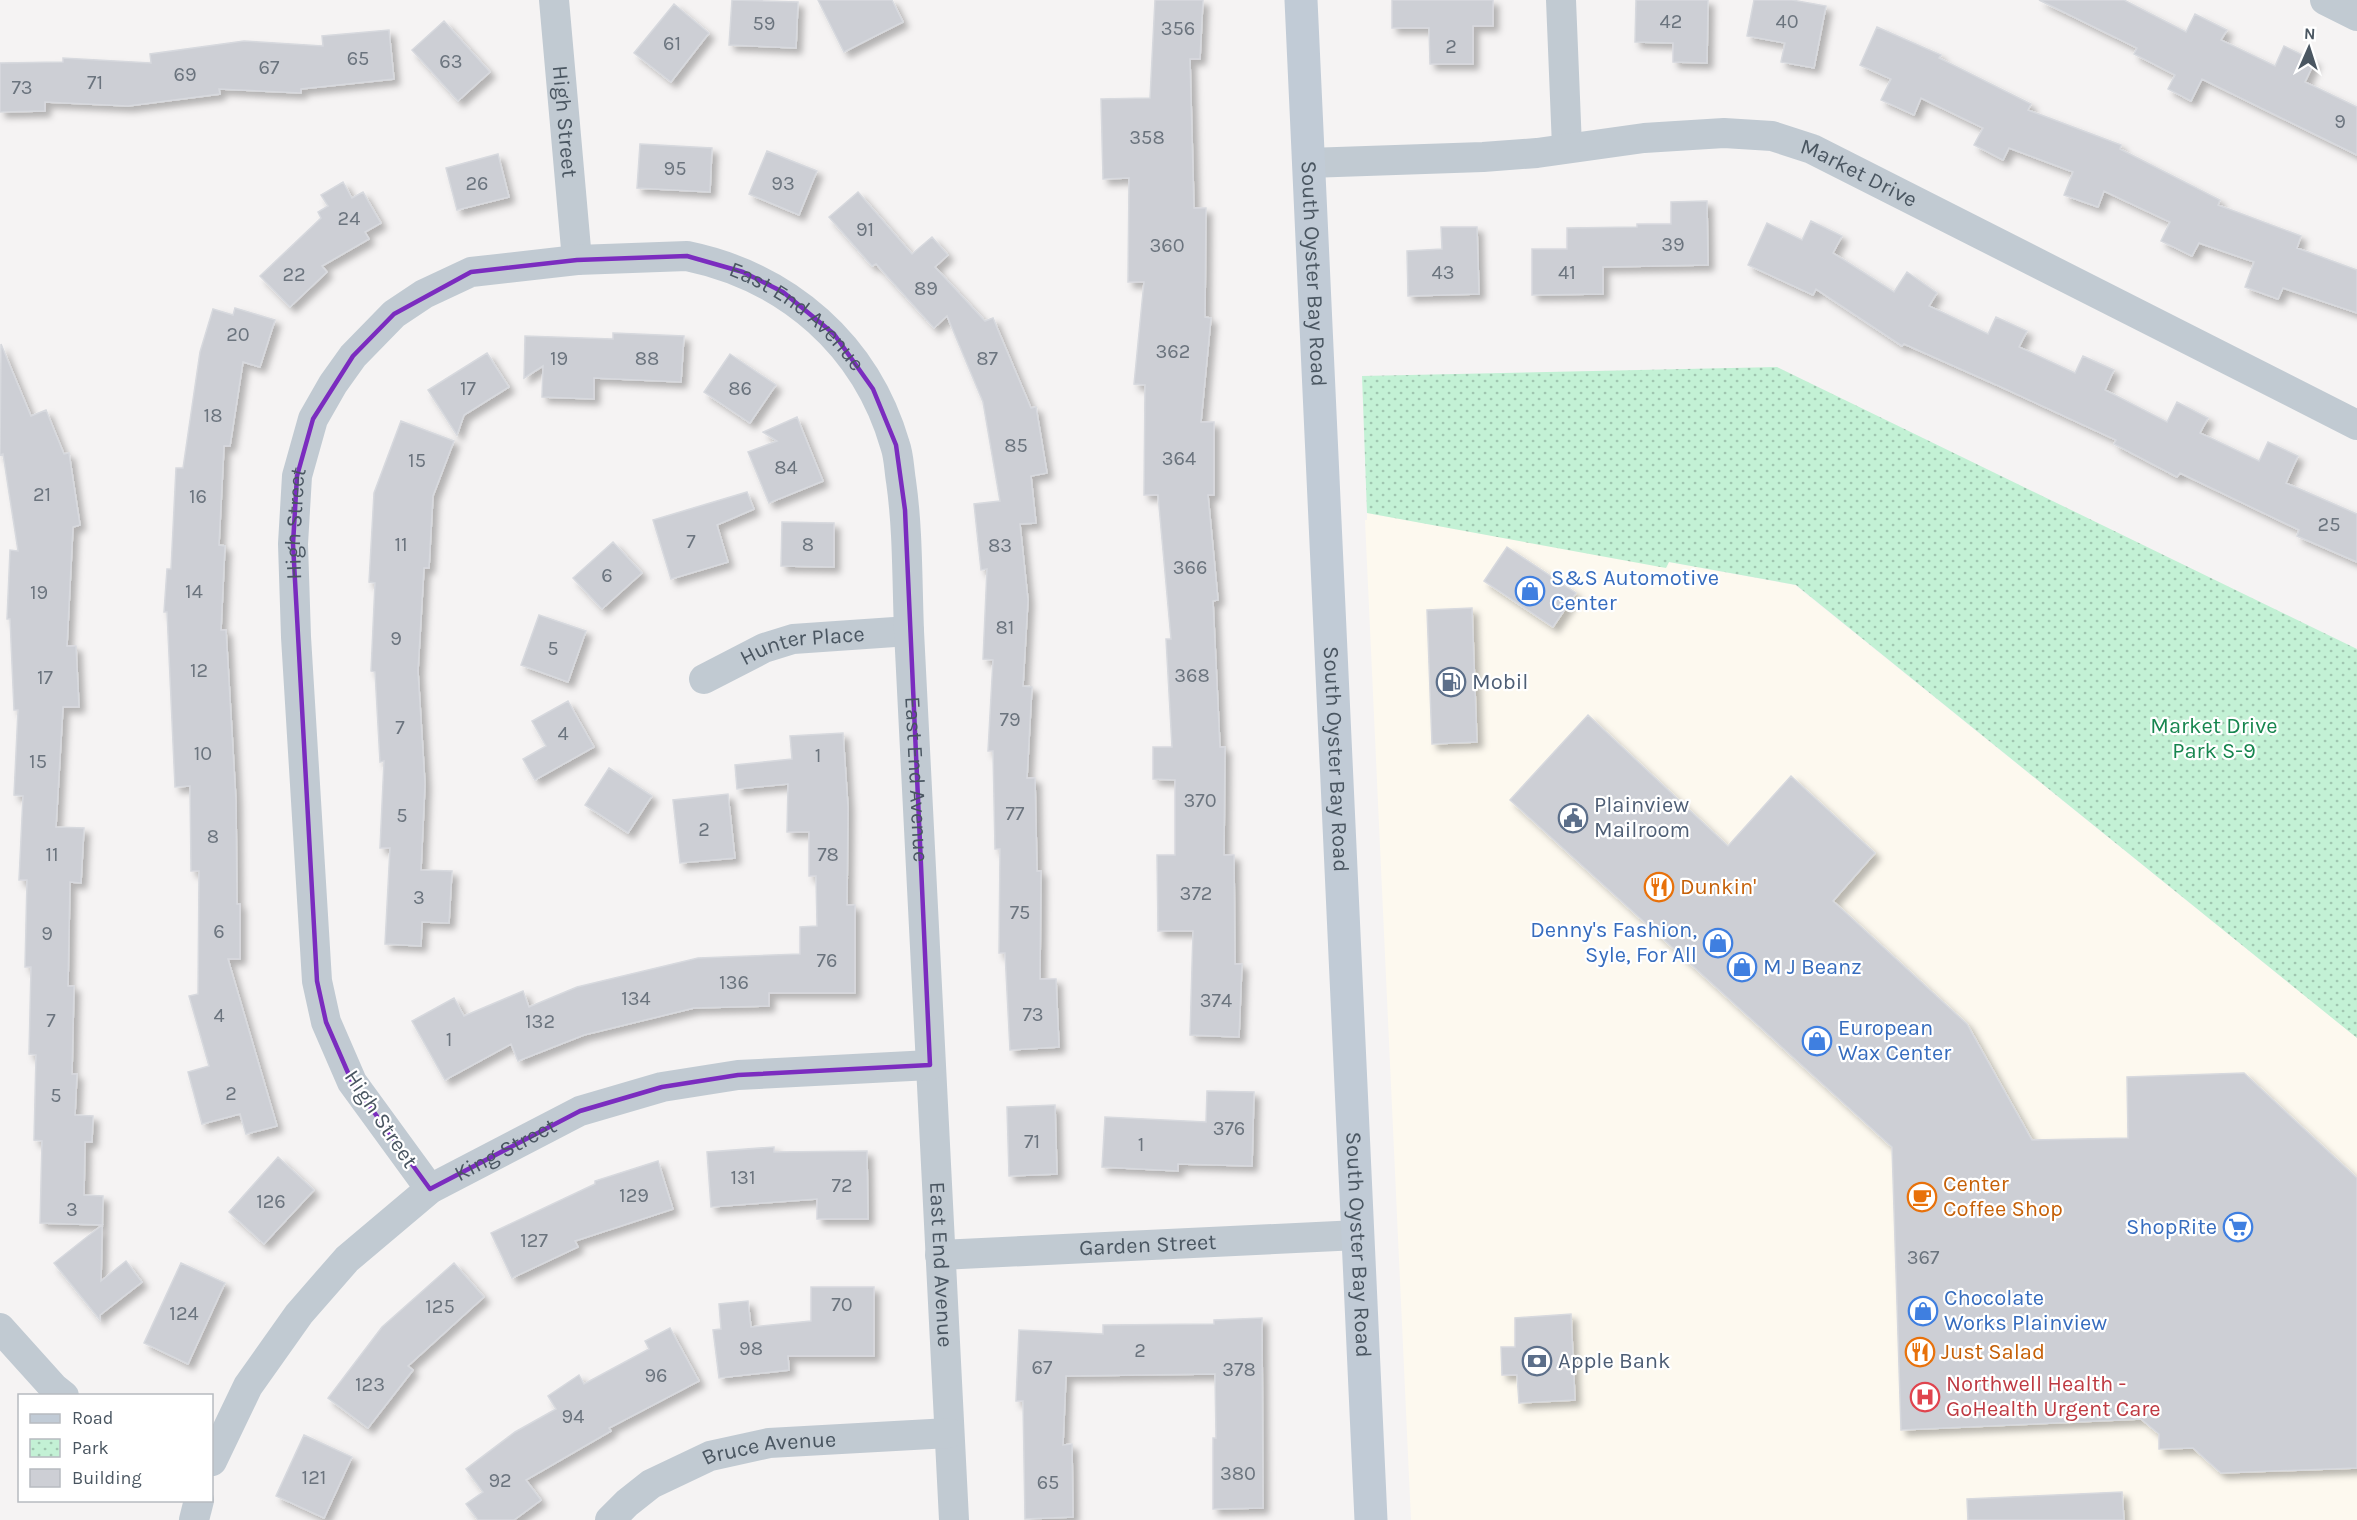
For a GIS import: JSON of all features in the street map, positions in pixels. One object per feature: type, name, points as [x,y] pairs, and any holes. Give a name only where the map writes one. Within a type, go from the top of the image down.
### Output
[{"type":"main road","name":"South Oyster Bay Road","points":[[1301,0],[1371,1520]]},
{"type":"street","name":"High Street","points":[[430,1189],[389,1136],[352,1082],[326,1022],[317,981],[296,637],[293,544],[297,476],[313,419],[333,384],[353,356],[393,314],[423,294],[471,272],[577,260],[554,0]]},
{"type":"street","points":[[1561,0],[1567,147]]},
{"type":"street","points":[[2325,0],[2357,16]]},
{"type":"street","name":"Market Drive","points":[[1308,163],[1483,157],[1537,153],[1644,138],[1724,133],[1772,136],[1812,148],[2357,425]]},
{"type":"street","name":"East End Avenue","points":[[577,260],[687,256],[743,272],[783,292],[834,334],[873,389],[896,445],[905,510],[930,1065],[954,1520]]},
{"type":"street","name":"Hunter Place","points":[[704,679],[764,648],[794,639],[909,631]]},
{"type":"street","name":"King Street","points":[[213,1459],[248,1386],[299,1314],[347,1259],[430,1189],[580,1111],[662,1087],[738,1075],[930,1065]]},
{"type":"street","name":"Garden Street","points":[[940,1256],[1358,1235]]},
{"type":"street","points":[[0,1328],[54,1388],[63,1394]]},
{"type":"street","name":"Bruce Avenue","points":[[610,1520],[651,1484],[710,1456],[769,1443],[949,1433]]},
{"type":"street","points":[[194,1520],[198,1502]]},
{"type":"highlighted area","points":[[687,256],[743,272],[783,292],[834,334],[873,389],[896,445],[905,510],[930,1065],[738,1075],[662,1087],[580,1111],[430,1189],[389,1136],[352,1082],[326,1022],[317,981],[293,544],[297,476],[313,419],[353,356],[394,314],[471,272],[577,260]]},
{"type":"shaded area","points":[[1367,513],[1667,567],[1668,562],[1795,585],[2357,1038],[2357,1520],[1411,1520],[1365,520],[1367,520]]},
{"type":"green space","name":"Market Drive Park S-9","points":[[1777,367],[2357,649],[2357,1038],[1796,585],[1669,562],[1666,568],[1367,513],[1362,376]]},
{"type":"building","points":[[732,0],[798,2],[796,48],[729,45]]},
{"type":"building","points":[[818,0],[892,0],[903,22],[844,52]]},
{"type":"building","points":[[1155,0],[1203,0],[1200,59],[1190,59],[1194,208],[1206,208],[1205,317],[1211,318],[1201,422],[1214,422],[1214,495],[1208,495],[1218,600],[1213,601],[1220,747],[1225,747],[1224,855],[1234,855],[1235,964],[1242,964],[1239,1037],[1190,1035],[1193,931],[1158,931],[1157,855],[1175,855],[1175,780],[1153,779],[1153,747],[1172,747],[1166,639],[1171,639],[1158,495],[1144,495],[1145,385],[1134,384],[1144,282],[1128,282],[1129,178],[1103,179],[1101,99],[1150,98]]},
{"type":"building","points":[[1392,0],[1493,0],[1493,26],[1473,26],[1473,64],[1430,64],[1429,28],[1392,28]]},
{"type":"building","points":[[1636,0],[1708,0],[1707,63],[1673,62],[1673,43],[1635,42]]},
{"type":"building","points":[[1754,0],[1792,0],[1826,6],[1814,68],[1781,62],[1785,43],[1747,36]]},
{"type":"building","points":[[2039,0],[2124,0],[2186,32],[2195,14],[2227,30],[2221,40],[2275,66],[2284,46],[2315,61],[2305,82],[2357,107],[2357,155],[2202,79],[2191,101],[2168,89],[2175,75],[2134,54],[2137,48]]},
{"type":"building","points":[[674,4],[709,33],[671,82],[634,53]]},
{"type":"building","points":[[444,21],[490,72],[458,101],[412,50]]},
{"type":"building","points":[[1877,27],[1941,55],[1939,58],[2031,104],[2028,110],[2121,145],[2120,149],[2220,200],[2218,205],[2301,236],[2297,248],[2357,270],[2357,313],[2283,288],[2278,299],[2245,287],[2254,262],[2199,243],[2192,256],[2161,241],[2170,222],[2104,191],[2098,207],[2064,195],[2073,172],[2009,148],[2003,160],[1974,145],[1983,128],[1921,98],[1914,115],[1881,100],[1891,79],[1860,65]]},
{"type":"building","points":[[389,30],[394,79],[301,89],[301,93],[219,89],[220,94],[128,106],[45,102],[45,111],[0,112],[0,63],[63,62],[63,58],[151,63],[150,54],[244,41],[323,46],[322,36]]},
{"type":"building","points":[[640,144],[712,148],[710,192],[637,188]]},
{"type":"building","points":[[767,151],[817,171],[799,215],[749,194]]},
{"type":"building","points":[[498,154],[509,197],[457,210],[446,168]]},
{"type":"building","points":[[343,182],[352,198],[363,192],[381,223],[365,232],[369,239],[322,266],[327,272],[290,307],[260,276],[321,218],[318,212],[328,206],[321,195]]},
{"type":"building","points":[[858,192],[912,254],[932,237],[948,255],[935,267],[985,321],[993,318],[1031,408],[1036,407],[1047,473],[1031,476],[1036,523],[1020,524],[1028,600],[1023,686],[1032,687],[1027,778],[1035,778],[1037,871],[1041,871],[1040,979],[1056,979],[1059,1047],[1010,1050],[1005,953],[999,953],[1000,849],[995,849],[993,751],[988,751],[993,660],[983,659],[987,569],[981,570],[974,504],[1000,501],[983,402],[947,316],[934,328],[876,264],[872,266],[829,217]]},
{"type":"building","points":[[1707,201],[1708,265],[1603,267],[1603,294],[1532,295],[1532,249],[1567,249],[1567,228],[1671,224],[1671,202]]},
{"type":"building","points":[[1811,221],[1842,236],[1833,253],[1894,292],[1907,272],[1937,293],[1929,306],[1988,334],[1996,317],[2027,331],[2019,347],[2075,373],[2083,356],[2114,370],[2105,390],[2167,422],[2177,402],[2208,418],[2200,433],[2259,461],[2268,442],[2298,456],[2286,483],[2357,514],[2357,562],[2297,536],[2299,530],[2180,473],[2177,477],[2114,444],[2116,440],[1904,344],[1902,346],[1816,289],[1813,295],[1748,265],[1767,223],[1802,240]]},
{"type":"building","points":[[1441,227],[1477,227],[1479,294],[1408,296],[1407,251],[1442,249]]},
{"type":"building","points":[[235,308],[275,320],[260,367],[243,362],[230,446],[224,446],[219,545],[225,546],[221,630],[226,630],[236,801],[237,904],[240,904],[240,959],[228,959],[277,1126],[246,1134],[240,1114],[202,1124],[188,1072],[209,1066],[189,996],[198,994],[199,871],[191,871],[190,786],[175,787],[167,612],[164,612],[167,569],[171,569],[176,468],[183,468],[200,352],[213,309],[233,315]]},
{"type":"building","points":[[613,333],[684,336],[681,382],[594,378],[594,399],[542,397],[543,366],[524,378],[525,336],[613,339]]},
{"type":"building","points":[[1,344],[31,416],[46,410],[64,454],[69,453],[80,525],[73,527],[67,646],[76,646],[79,707],[63,707],[56,827],[84,828],[81,883],[70,882],[68,986],[74,986],[72,1074],[77,1074],[75,1115],[93,1116],[92,1142],[85,1142],[84,1195],[103,1196],[101,1281],[126,1261],[142,1282],[100,1315],[100,1320],[54,1263],[102,1225],[40,1223],[42,1141],[34,1140],[36,1055],[29,1054],[31,967],[25,967],[27,880],[19,880],[23,796],[14,795],[18,710],[14,710],[10,619],[7,619],[10,550],[18,551],[3,454],[0,455]]},
{"type":"building","points":[[487,353],[509,387],[464,415],[457,435],[428,390]]},
{"type":"building","points":[[730,354],[776,385],[750,423],[704,392]]},
{"type":"building","points":[[797,417],[823,481],[769,503],[748,452],[777,441],[763,432]]},
{"type":"building","points":[[401,421],[454,441],[433,496],[429,568],[424,568],[418,671],[425,784],[421,870],[452,871],[449,923],[422,922],[421,946],[385,944],[390,848],[380,848],[384,761],[380,762],[375,672],[371,671],[375,583],[369,582],[374,493]]},
{"type":"building","points":[[747,492],[754,509],[717,525],[728,562],[671,579],[653,520]]},
{"type":"building","points":[[782,522],[834,523],[834,567],[781,566]]},
{"type":"building","points":[[613,542],[642,573],[602,609],[573,578]]},
{"type":"building","points":[[1507,547],[1576,593],[1553,627],[1484,581]]},
{"type":"building","points":[[1472,608],[1477,742],[1432,744],[1427,610]]},
{"type":"building","points":[[539,615],[586,631],[568,682],[521,665]]},
{"type":"building","points":[[568,701],[594,747],[535,780],[523,759],[546,746],[532,721]]},
{"type":"building","points":[[1588,715],[1728,846],[1791,776],[1875,853],[1833,901],[1967,1024],[2032,1140],[2128,1138],[2127,1077],[2244,1073],[2357,1178],[2357,1468],[2221,1473],[2193,1448],[2159,1449],[2159,1434],[2141,1419],[1901,1430],[1892,1147],[1510,800]]},
{"type":"building","points":[[843,733],[848,807],[847,905],[855,905],[855,993],[769,993],[769,1006],[694,1008],[584,1035],[518,1061],[511,1044],[445,1080],[412,1021],[454,998],[464,1016],[523,991],[529,1007],[577,987],[698,958],[800,954],[800,927],[817,926],[816,876],[809,876],[809,832],[787,832],[788,784],[737,789],[735,765],[792,759],[790,736]]},
{"type":"building","points":[[609,768],[652,796],[628,833],[585,805]]},
{"type":"building","points":[[728,794],[735,858],[680,863],[673,800]]},
{"type":"building","points":[[1207,1091],[1254,1092],[1252,1166],[1178,1164],[1178,1171],[1102,1167],[1105,1117],[1206,1122]]},
{"type":"building","points":[[1055,1105],[1057,1174],[1009,1176],[1007,1107]]},
{"type":"building","points":[[774,1147],[774,1152],[867,1151],[868,1219],[817,1219],[817,1199],[711,1207],[707,1152]]},
{"type":"building","points":[[278,1157],[314,1190],[264,1244],[229,1212]]},
{"type":"building","points":[[658,1161],[673,1209],[575,1241],[578,1247],[512,1278],[491,1233],[595,1184],[595,1181]]},
{"type":"building","points":[[181,1263],[225,1283],[188,1364],[144,1343]]},
{"type":"building","points":[[454,1263],[484,1297],[408,1366],[413,1370],[368,1428],[328,1398],[382,1327]]},
{"type":"building","points":[[811,1287],[874,1287],[874,1356],[788,1356],[789,1370],[719,1378],[713,1330],[721,1329],[719,1304],[748,1301],[751,1327],[811,1321]]},
{"type":"building","name":"Apple Bank","points":[[1571,1314],[1575,1400],[1519,1403],[1517,1375],[1502,1375],[1501,1347],[1515,1347],[1515,1318]]},
{"type":"building","points":[[1262,1318],[1263,1508],[1213,1509],[1213,1438],[1216,1438],[1215,1374],[1066,1376],[1063,1445],[1072,1444],[1073,1517],[1025,1519],[1023,1401],[1016,1401],[1019,1330],[1103,1334],[1103,1325],[1214,1324],[1214,1320]]},
{"type":"building","points":[[670,1328],[699,1381],[609,1428],[611,1431],[526,1480],[541,1500],[514,1520],[478,1520],[466,1504],[483,1492],[466,1469],[515,1432],[556,1409],[548,1396],[579,1375],[584,1384],[649,1349],[645,1341]]},
{"type":"building","points":[[304,1435],[352,1457],[324,1518],[276,1496]]},
{"type":"building","points":[[2122,1492],[2124,1520],[1968,1520],[1967,1499]]},
{"type":"place","name":"S&S Automotive Center","points":[[1530,591]]},
{"type":"place","name":"Mobil","points":[[1451,682]]},
{"type":"place","name":"Plainview Mailroom","points":[[1573,818]]},
{"type":"place","name":"Dunkin'","points":[[1659,887]]},
{"type":"place","name":"Denny's Fashion, Syle, For All","points":[[1718,943]]},
{"type":"place","name":"M J Beanz","points":[[1742,967]]},
{"type":"place","name":"European Wax Center","points":[[1817,1041]]},
{"type":"place","name":"Center Coffee Shop","points":[[1922,1197]]},
{"type":"place","name":"ShopRite","points":[[2238,1227]]},
{"type":"place","name":"Chocolate Works Plainview","points":[[1923,1311]]},
{"type":"place","name":"Just Salad","points":[[1920,1352]]},
{"type":"place","name":"Apple Bank","points":[[1537,1361]]},
{"type":"place","name":"Northwell Health - GoHealth Urgent Care","points":[[1925,1397]]}]
